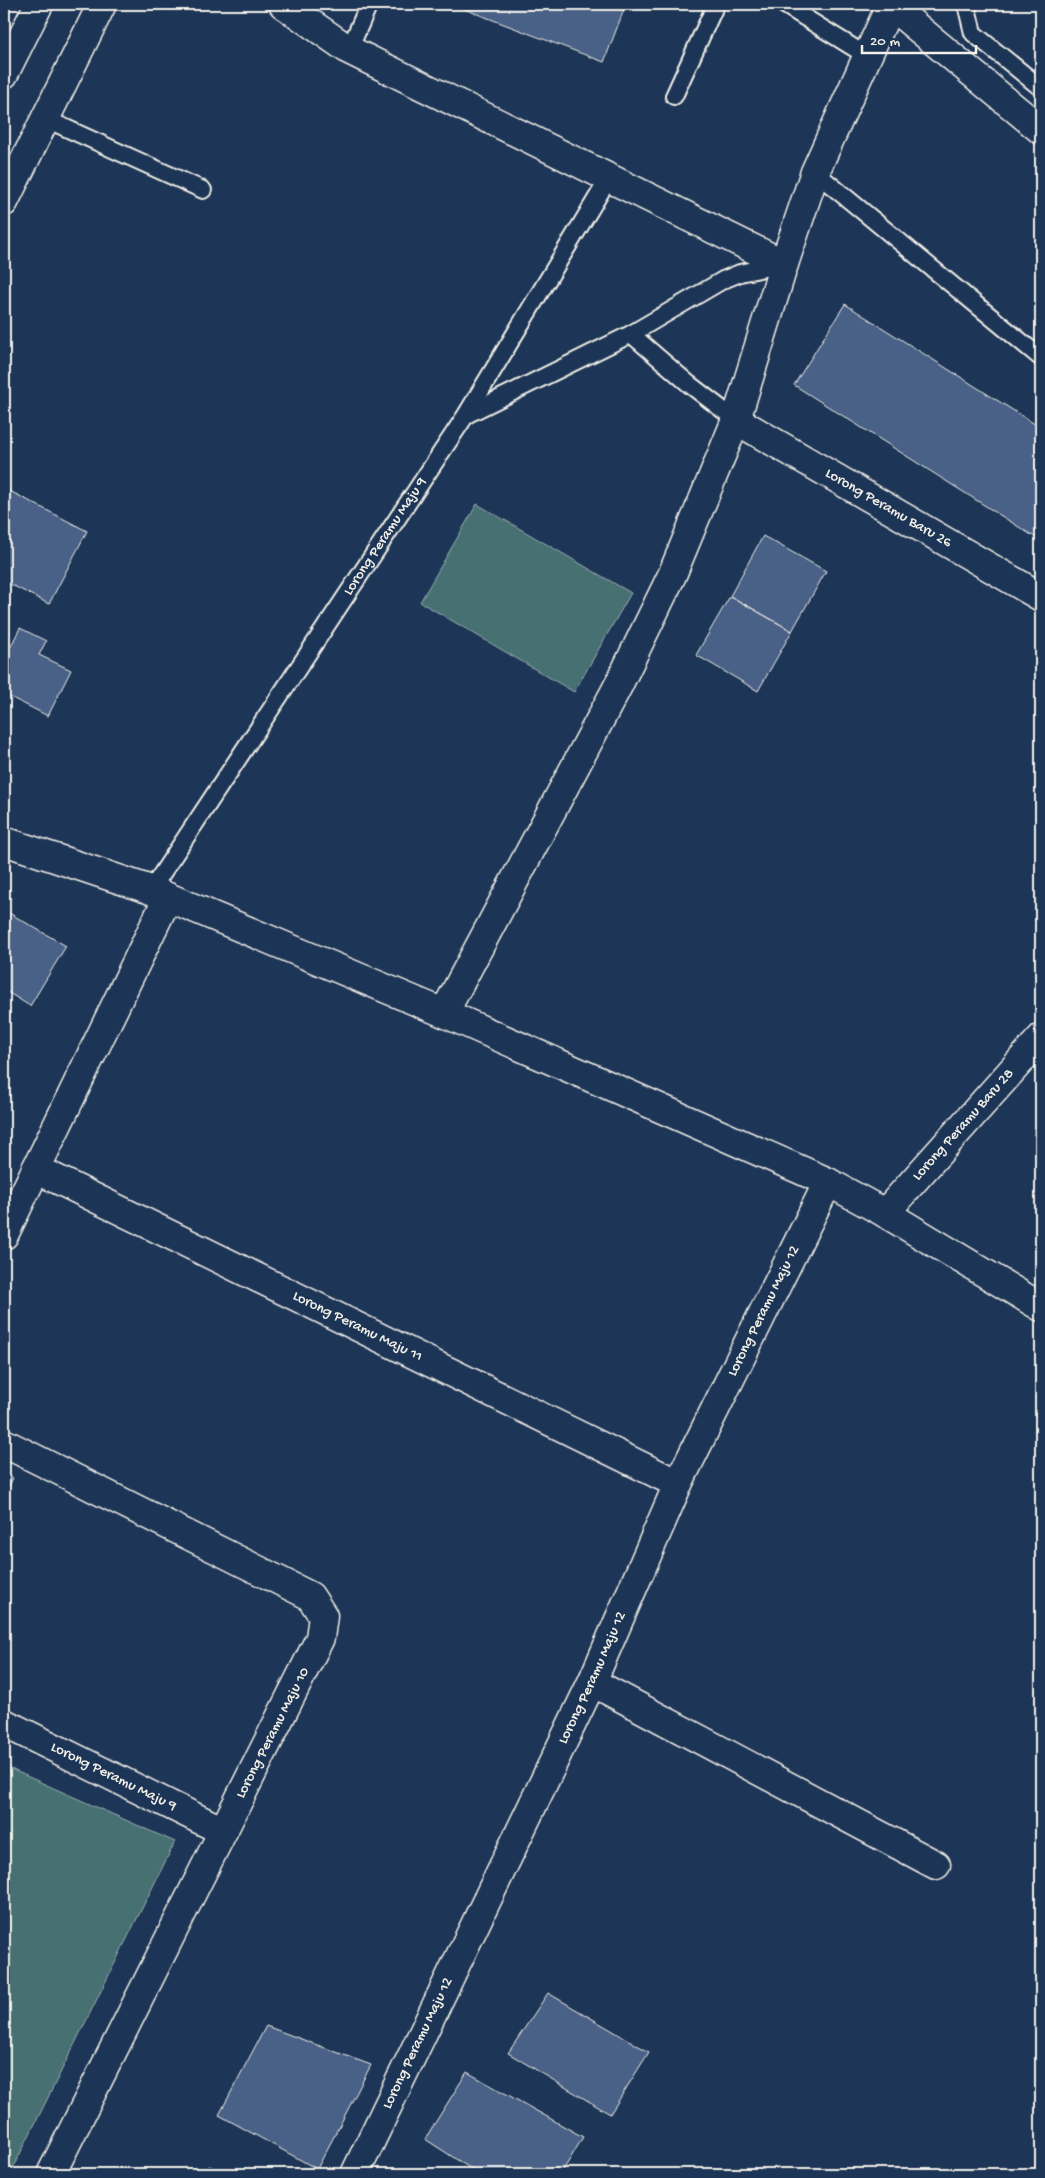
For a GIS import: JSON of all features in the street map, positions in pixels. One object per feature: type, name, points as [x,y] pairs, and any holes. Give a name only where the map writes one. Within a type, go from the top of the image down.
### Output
[{"type":"main road","points":[[4,74],[39,4]]},
{"type":"main road","points":[[4,202],[102,4]]},
{"type":"main road","points":[[283,4],[349,50],[784,264]]},
{"type":"main road","points":[[444,1013],[618,686],[672,574],[736,420],[784,264],[815,172],[890,4],[1041,130]]},
{"type":"main road","name":"Lorong Peramu Baru 26","points":[[736,420],[1041,597]]},
{"type":"main road","points":[[4,841],[160,894],[444,1013],[828,1182],[885,1213],[1041,1308]]},
{"type":"main road","points":[[4,1235],[36,1169],[160,894]]},
{"type":"main road","name":"Lorong Peramu Baru 28","points":[[885,1213],[1041,1038]]},
{"type":"main road","name":"Lorong Peramu Maju 11","points":[[36,1169],[678,1484]]},
{"type":"main road","name":"Lorong Peramu Maju 12","points":[[355,2174],[592,1682],[678,1484],[828,1182]]},
{"type":"main road","name":"Lorong Peramu Maju 10","points":[[4,1444],[310,1596],[323,1616],[320,1638],[51,2174]]},
{"type":"main road","points":[[592,1682],[936,1865]]},
{"type":"main road","name":"Lorong Peramu Maju 9","points":[[4,1723],[223,1831]]},
{"type":"lane","points":[[349,50],[369,4]]},
{"type":"lane","points":[[674,96],[716,4]]},
{"type":"lane","points":[[783,4],[867,56]]},
{"type":"lane","points":[[966,4],[972,33],[1041,88]]},
{"type":"lane","points":[[46,119],[203,190]]},
{"type":"lane","points":[[815,172],[1041,358]]},
{"type":"lane","name":"Lorong Peramu Maju 9","points":[[160,894],[466,415],[609,178]]},
{"type":"lane","points":[[466,415],[631,334],[723,280],[740,273],[784,264]]},
{"type":"lane","points":[[631,334],[688,384],[736,420]]},
{"type":"green space","points":[[477,504],[631,593],[574,692],[420,602]]},
{"type":"green space","points":[[4,1766],[175,1842],[10,2174],[4,2174]]},
{"type":"building","points":[[451,4],[626,4],[604,62]]},
{"type":"building","points":[[845,304],[1041,428],[1041,541],[794,385]]},
{"type":"building","points":[[4,488],[87,531],[49,604],[4,581]]},
{"type":"building","points":[[763,536],[826,571],[792,631],[730,596]]},
{"type":"building","points":[[730,596],[792,631],[758,691],[696,655]]},
{"type":"building","points":[[20,628],[46,641],[39,655],[71,670],[48,716],[4,694],[4,644],[10,648]]},
{"type":"building","points":[[4,910],[66,946],[30,1006],[4,990]]},
{"type":"building","points":[[4,1473],[13,1478],[4,1496]]},
{"type":"building","points":[[548,1993],[649,2052],[610,2114],[508,2053]]},
{"type":"building","points":[[266,2026],[371,2065],[317,2169],[219,2115]]},
{"type":"building","points":[[467,2072],[583,2137],[561,2174],[479,2174],[425,2139]]},
{"type":"building","points":[[209,2166],[231,2174],[205,2174]]}]
